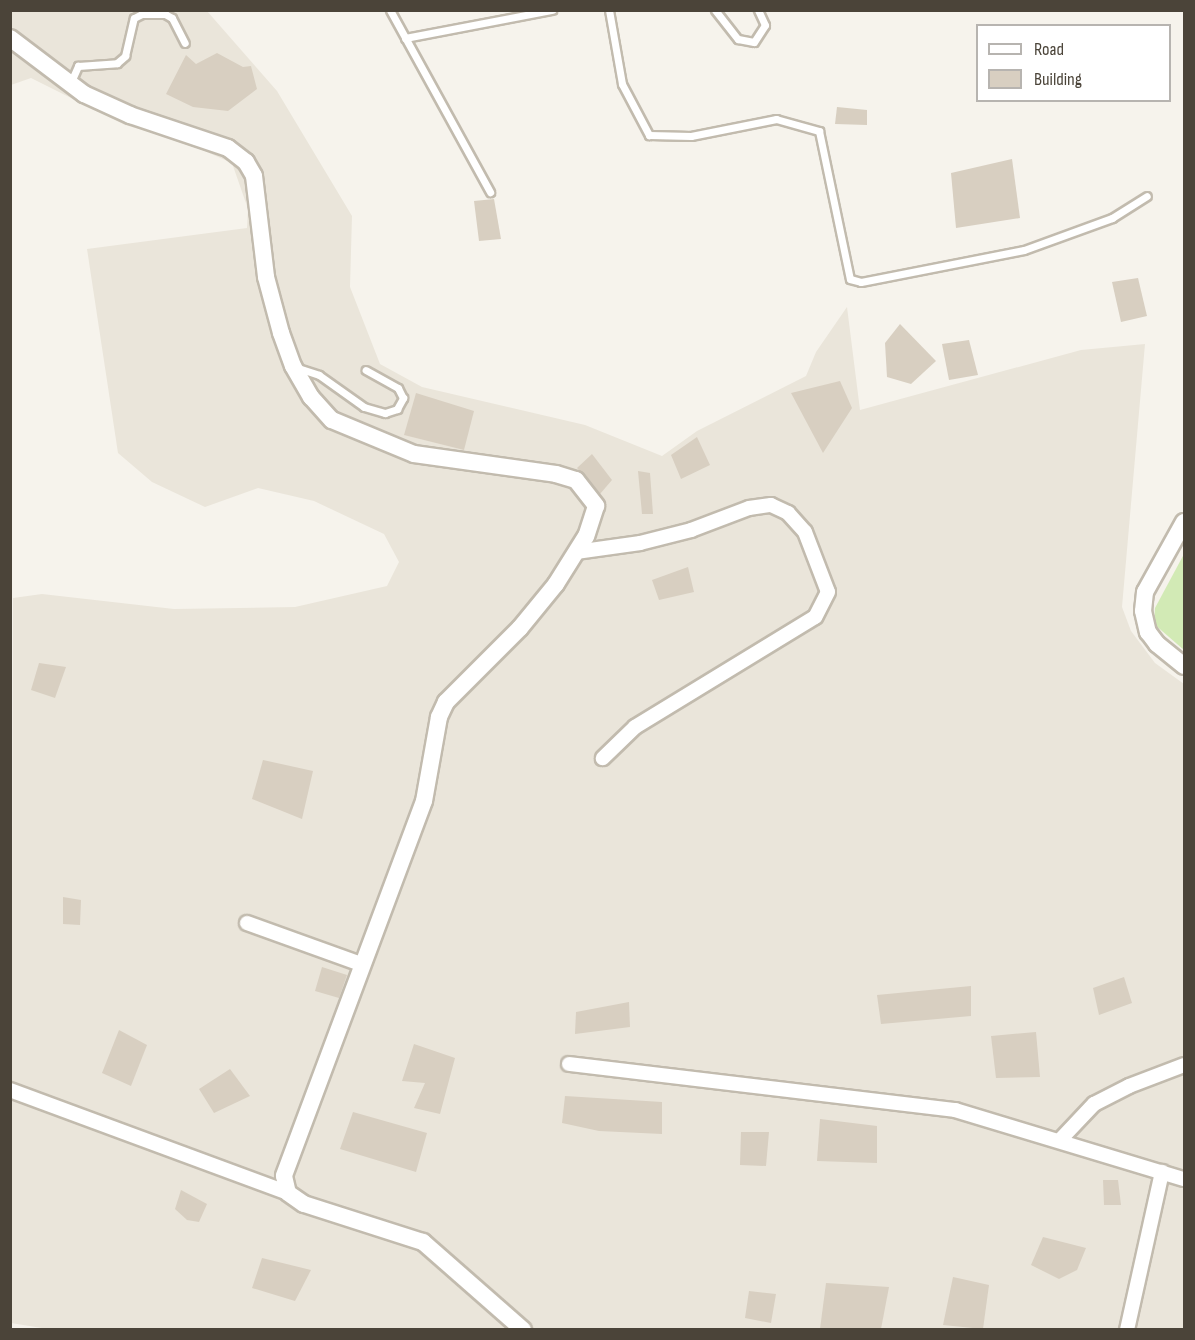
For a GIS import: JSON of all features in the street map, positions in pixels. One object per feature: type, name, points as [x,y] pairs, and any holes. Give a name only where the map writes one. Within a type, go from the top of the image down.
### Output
[{"type":"street","points":[[10,38],[70,85],[130,115],[228,148],[246,162],[254,176],[266,277],[293,366],[311,397],[332,420],[414,454],[556,474],[576,480],[596,506],[594,519],[576,552],[520,628],[446,702],[434,732],[423,801],[284,1176],[288,1193]]},
{"type":"street","points":[[576,552],[640,543],[691,530],[749,508],[771,506],[788,513],[806,532],[828,592],[815,617],[635,727],[603,758]]},
{"type":"street","points":[[1185,522],[1146,592],[1143,611],[1148,632],[1157,644],[1185,666]]},
{"type":"street","points":[[247,923],[361,964]]},
{"type":"street","points":[[569,1064],[893,1100],[955,1110],[1185,1179]]},
{"type":"street","points":[[1060,1140],[1094,1104],[1129,1086],[1185,1065]]},
{"type":"street","points":[[10,1090],[288,1193],[304,1204],[423,1242],[523,1329]]},
{"type":"street","points":[[1128,1329],[1162,1172]]},
{"type":"lane","points":[[390,10],[490,192]]},
{"type":"lane","points":[[405,38],[552,10]]},
{"type":"lane","points":[[609,10],[622,84],[649,135],[691,136],[776,119],[819,131],[850,279],[861,282],[1023,250],[1112,219],[1147,196]]},
{"type":"lane","points":[[715,10],[738,39],[754,42],[765,25],[758,10]]},
{"type":"lane","points":[[70,85],[78,66],[117,63],[125,56],[134,18],[142,14],[165,14],[172,18],[185,43]]},
{"type":"lane","points":[[293,366],[319,375],[364,406],[385,412],[397,409],[403,398],[398,388],[366,370]]},
{"type":"shaded area","points":[[11,11],[207,11],[277,91],[352,216],[350,287],[380,364],[422,387],[585,425],[662,456],[697,431],[806,376],[816,352],[847,307],[860,410],[1081,350],[1145,344],[1122,607],[1131,631],[1155,663],[1184,684],[1184,1329],[54,1330],[11,1323],[13,598],[42,594],[174,609],[295,607],[387,586],[399,562],[384,534],[314,501],[258,488],[205,507],[152,482],[118,453],[87,249],[247,228],[248,209],[232,163],[184,142],[125,125],[31,78],[11,85]]},
{"type":"green space","points":[[1184,554],[1184,650],[1154,624],[1155,608]]},
{"type":"building","points":[[217,53],[243,67],[251,66],[257,89],[228,111],[193,107],[166,94],[186,55],[196,64]]},
{"type":"building","points":[[837,107],[867,110],[867,125],[835,124]]},
{"type":"building","points":[[1012,159],[1020,218],[956,228],[951,173]]},
{"type":"building","points":[[494,199],[501,239],[479,241],[474,201]]},
{"type":"building","points":[[1138,278],[1147,316],[1121,322],[1112,282]]},
{"type":"building","points":[[900,324],[936,361],[911,384],[887,377],[885,343]]},
{"type":"building","points":[[969,340],[978,375],[949,380],[942,344]]},
{"type":"building","points":[[840,381],[852,408],[823,453],[791,393]]},
{"type":"building","points":[[416,393],[474,411],[464,450],[404,435]]},
{"type":"building","points":[[697,437],[710,465],[681,479],[671,455]]},
{"type":"building","points":[[592,454],[612,480],[600,494],[577,468]]},
{"type":"building","points":[[638,471],[650,473],[653,514],[642,514]]},
{"type":"building","points":[[688,567],[694,592],[659,600],[652,580]]},
{"type":"building","points":[[39,663],[66,667],[55,698],[31,690]]},
{"type":"building","points":[[263,760],[313,771],[302,819],[252,799]]},
{"type":"building","points":[[63,897],[81,900],[80,925],[63,924]]},
{"type":"building","points":[[322,967],[347,975],[339,998],[315,991]]},
{"type":"building","points":[[1124,977],[1132,1003],[1099,1015],[1093,988]]},
{"type":"building","points":[[971,986],[971,1016],[881,1024],[877,995]]},
{"type":"building","points":[[629,1002],[630,1027],[575,1034],[576,1012]]},
{"type":"building","points":[[119,1030],[147,1045],[131,1086],[102,1073]]},
{"type":"building","points":[[1036,1032],[1040,1077],[996,1078],[991,1036]]},
{"type":"building","points":[[414,1044],[455,1058],[440,1114],[414,1108],[425,1083],[402,1081]]},
{"type":"building","points":[[230,1069],[250,1096],[214,1113],[199,1089]]},
{"type":"building","points":[[565,1096],[662,1102],[662,1134],[599,1131],[562,1123]]},
{"type":"building","points":[[353,1112],[427,1133],[416,1172],[340,1149]]},
{"type":"building","points":[[820,1119],[877,1126],[877,1163],[817,1161]]},
{"type":"building","points":[[741,1132],[769,1132],[766,1166],[740,1165]]},
{"type":"building","points":[[1103,1180],[1118,1180],[1121,1205],[1104,1205]]},
{"type":"building","points":[[181,1190],[207,1204],[199,1222],[187,1220],[175,1209]]},
{"type":"building","points":[[1043,1237],[1086,1248],[1077,1270],[1059,1279],[1031,1265]]},
{"type":"building","points":[[262,1258],[311,1270],[295,1301],[252,1288]]},
{"type":"building","points":[[953,1277],[989,1285],[983,1329],[943,1325]]},
{"type":"building","points":[[826,1283],[889,1287],[881,1329],[820,1329]]},
{"type":"building","points":[[749,1291],[776,1294],[771,1323],[745,1318]]}]
